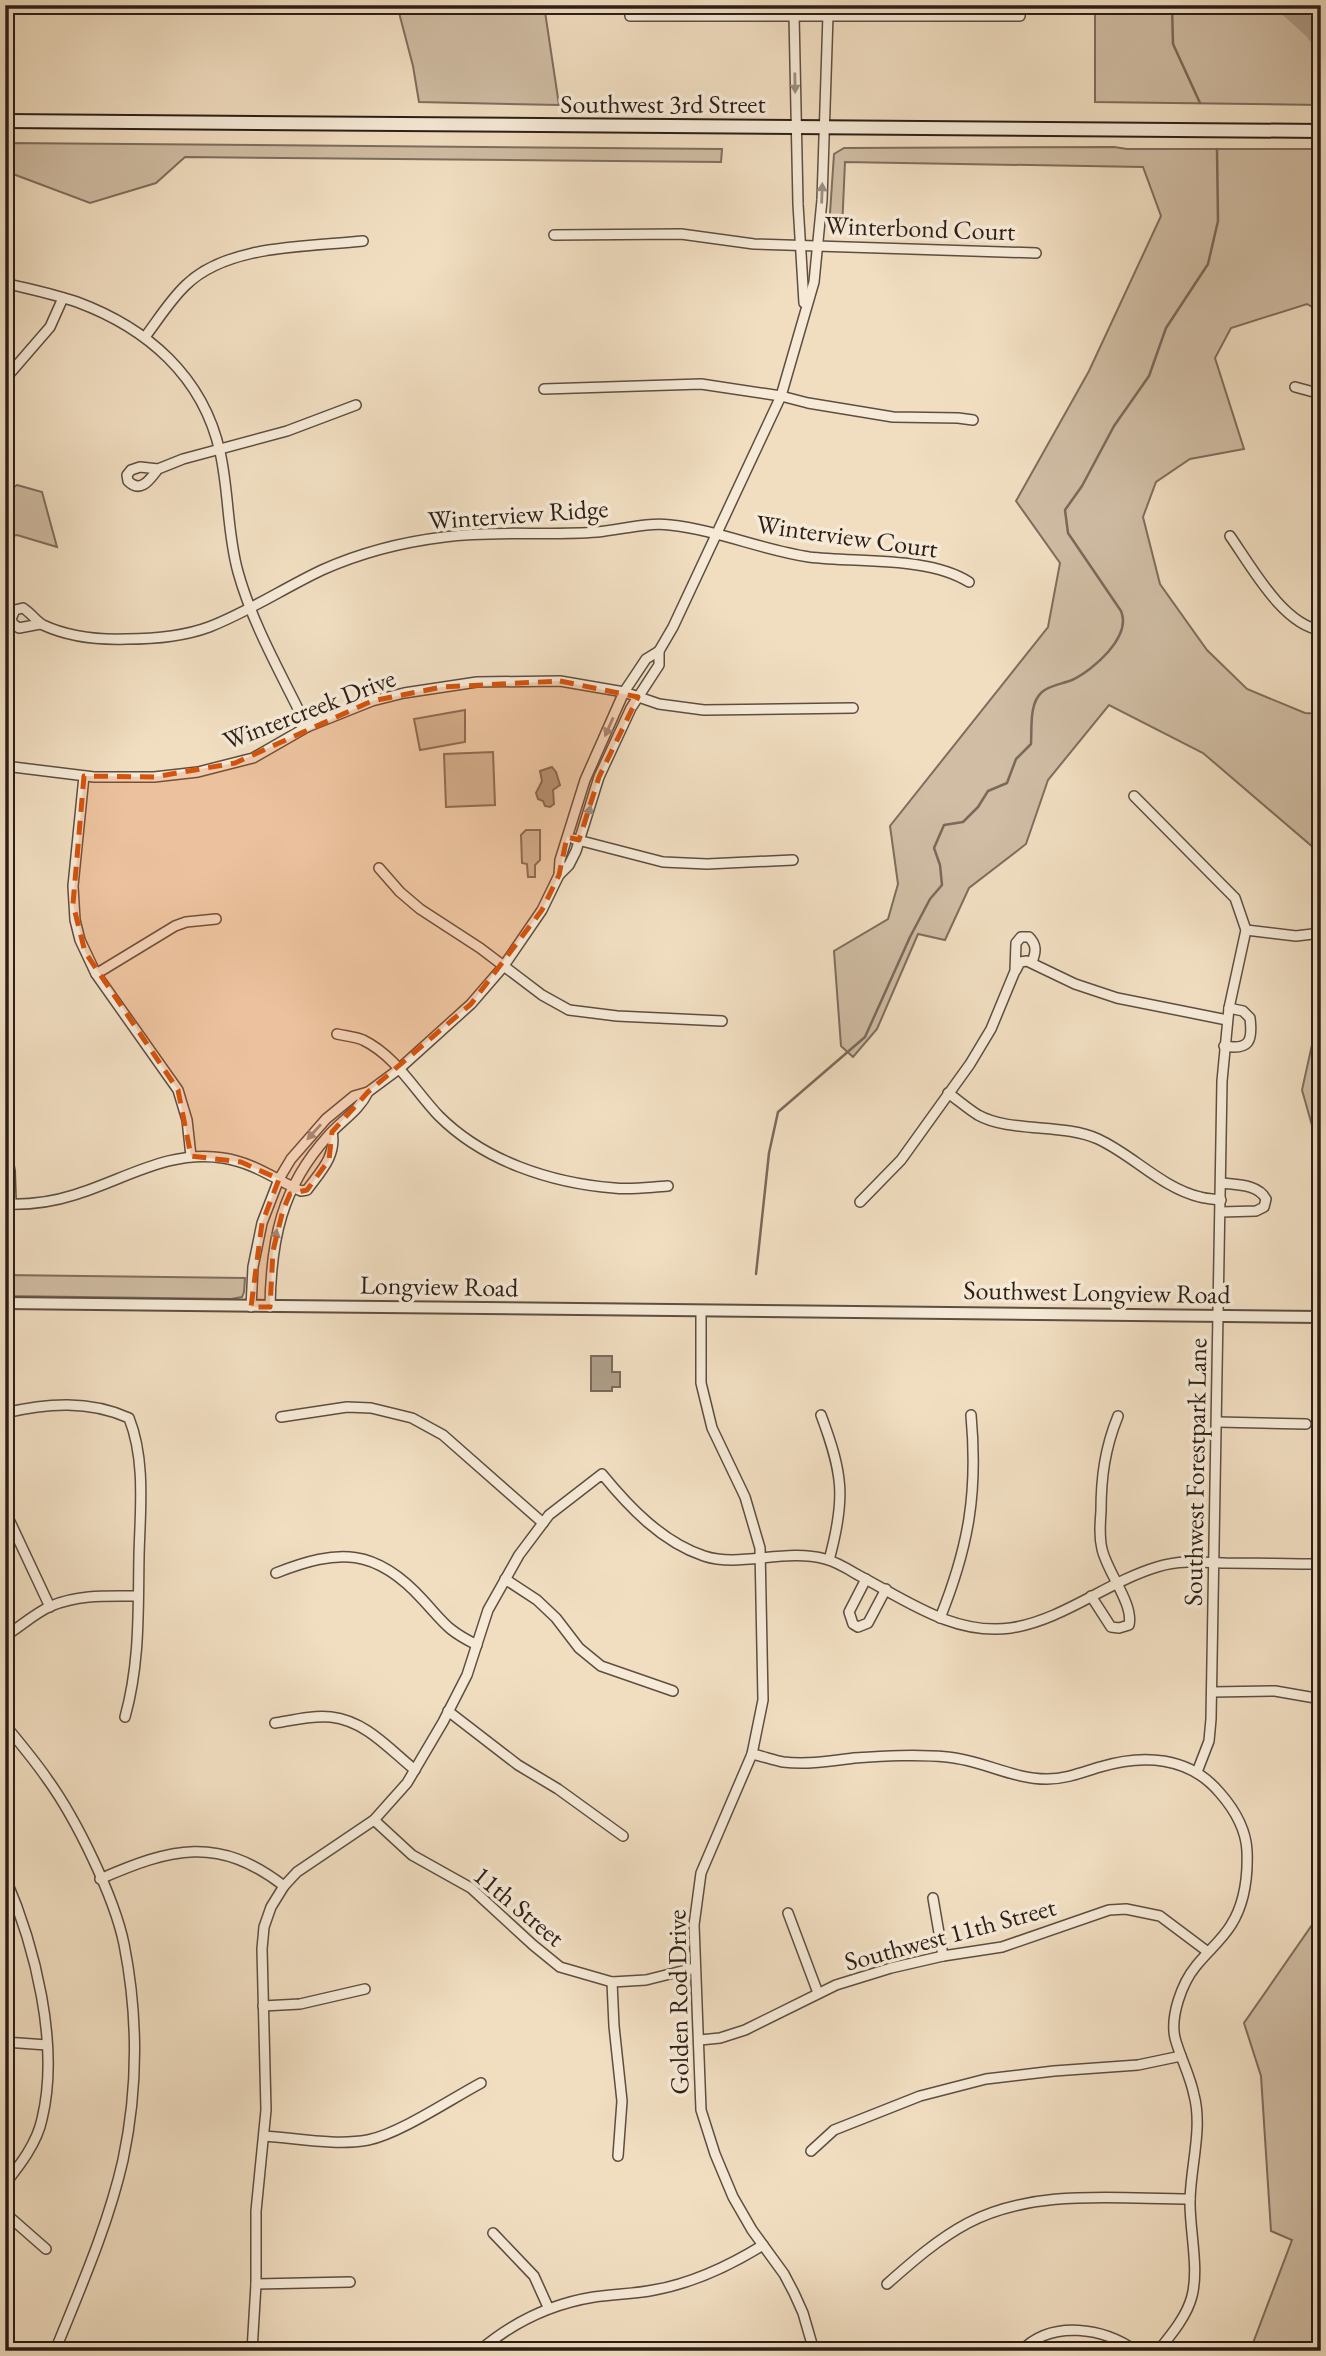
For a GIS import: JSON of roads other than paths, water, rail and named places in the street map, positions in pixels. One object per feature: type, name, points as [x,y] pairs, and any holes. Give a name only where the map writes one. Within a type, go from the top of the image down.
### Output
[{"type":"main road","name":"Southwest 3rd Street","points":[[5,121],[1321,131]]},
{"type":"street","points":[[630,5],[630,16],[1020,16],[1020,5]]},
{"type":"street","points":[[794,15],[798,204],[805,309]]},
{"type":"street","points":[[559,875],[560,860],[585,780],[625,692],[646,659],[659,651],[673,627],[781,396],[814,282],[822,200],[822,128],[828,15]]},
{"type":"street","name":"Winterbond Court","points":[[554,235],[681,234],[723,241],[1036,253]]},
{"type":"street","points":[[145,337],[187,284],[222,263],[251,253],[362,241]]},
{"type":"street","points":[[5,283],[63,298],[121,321],[145,337],[181,370],[197,393],[210,417],[220,449],[234,557],[250,607],[307,727]]},
{"type":"street","points":[[5,379],[50,327],[63,298]]},
{"type":"street","points":[[544,389],[701,384],[893,417],[973,420]]},
{"type":"street","points":[[1295,387],[1321,394]]},
{"type":"street","points":[[158,469],[184,459],[286,431],[355,405]]},
{"type":"street","name":"Winterview Ridge","points":[[40,624],[93,639],[156,639],[207,628],[322,570],[362,555],[441,537],[482,533],[598,532],[657,524],[681,526],[717,535]]},
{"type":"street","name":"Winterview Court","points":[[717,535],[783,553],[909,564],[957,574],[969,582]]},
{"type":"street","points":[[1230,536],[1283,609],[1313,629],[1321,630]]},
{"type":"street","points":[[270,1307],[276,1231],[292,1187],[310,1159],[332,1132],[362,1104],[368,1093],[399,1069],[471,1004],[503,967],[542,910],[559,875],[569,864],[599,777],[638,697],[659,666],[659,651]]},
{"type":"street","name":"Wintercreek Drive","points":[[5,766],[84,776],[154,777],[198,772],[253,758],[307,727],[383,698],[477,682],[560,681],[625,692],[659,704],[704,710],[853,708]]},
{"type":"street","points":[[84,776],[73,904],[80,940],[96,974],[178,1090],[187,1120],[191,1156]]},
{"type":"street","points":[[1134,796],[1235,898],[1246,930],[1296,936],[1321,933]]},
{"type":"street","points":[[567,836],[663,862],[707,864],[793,860]]},
{"type":"street","points":[[379,868],[400,892],[420,909],[480,948],[542,995],[569,1010],[617,1016],[722,1021]]},
{"type":"street","points":[[96,974],[175,926],[216,919]]},
{"type":"street","name":"Southwest Forestpark Lane","points":[[1196,1772],[1209,1741],[1212,1692],[1224,1046],[1229,1008],[1246,930]]},
{"type":"street","points":[[1015,971],[1016,943],[1021,937],[1029,937],[1034,942],[1035,954],[1032,962]]},
{"type":"street","points":[[860,1202],[901,1160],[970,1064],[991,1029],[1020,962],[1032,962],[1075,984],[1117,998],[1227,1020]]},
{"type":"street","points":[[1224,1046],[1239,1049],[1247,1044],[1250,1037],[1250,1018],[1243,1011],[1229,1008]]},
{"type":"street","points":[[337,1034],[361,1039],[382,1052],[439,1115],[468,1142],[522,1168],[564,1180],[614,1188],[668,1186]]},
{"type":"street","points":[[251,1307],[253,1267],[260,1233],[279,1179],[291,1159],[326,1119],[354,1096],[368,1093]]},
{"type":"street","points":[[948,1093],[979,1116],[1009,1124],[1070,1131],[1097,1138],[1173,1186],[1198,1197],[1221,1200]]},
{"type":"street","points":[[5,1144],[10,1171],[8,1204],[59,1200],[161,1163],[191,1156],[241,1162],[292,1187],[307,1190],[334,1150],[332,1132]]},
{"type":"street","points":[[1221,1183],[1252,1188],[1262,1192],[1266,1199],[1264,1207],[1256,1211],[1221,1212]]},
{"type":"street","name":"Longview Road","points":[[5,1303],[873,1313]]},
{"type":"street","name":"Golden Rod Drive","points":[[701,1312],[701,1383],[704,1398],[712,1428],[745,1497],[760,1546],[763,1700],[752,1754],[701,1873],[694,1925],[701,2110],[733,2197],[794,2293],[814,2351]]},
{"type":"street","name":"Southwest Longview Road","points":[[873,1313],[1321,1317]]},
{"type":"street","points":[[5,1413],[36,1406],[77,1405],[111,1410],[129,1418],[135,1433],[140,1463],[136,1665],[125,1717]]},
{"type":"street","points":[[281,1417],[347,1407],[371,1408],[412,1418],[443,1435],[543,1523]]},
{"type":"street","points":[[821,1415],[836,1455],[841,1491],[837,1532],[829,1560]]},
{"type":"street","points":[[940,1619],[959,1569],[969,1527],[974,1469],[971,1415]]},
{"type":"street","points":[[1091,1596],[1111,1627],[1129,1625],[1129,1612],[1102,1551],[1100,1535],[1104,1460],[1118,1416]]},
{"type":"street","points":[[1218,1422],[1306,1424]]},
{"type":"street","points":[[252,2351],[256,2211],[266,2110],[262,1949],[264,1927],[271,1907],[297,1872],[374,1820],[407,1783],[467,1675],[488,1610],[519,1555],[549,1515],[603,1474],[639,1516],[677,1543],[705,1556],[732,1559],[802,1555],[829,1560],[940,1619],[970,1627],[1009,1628],[1049,1616],[1117,1583],[1164,1565],[1191,1561],[1321,1564]]},
{"type":"street","points":[[5,1511],[50,1607]]},
{"type":"street","points":[[276,1573],[313,1559],[330,1556],[368,1559],[385,1567],[406,1584],[454,1633],[477,1645]]},
{"type":"street","points":[[505,1579],[537,1600],[601,1667],[673,1691]]},
{"type":"street","points":[[866,1579],[849,1612],[853,1624],[858,1627],[868,1623],[886,1589]]},
{"type":"street","points":[[5,1636],[50,1607],[75,1599],[138,1596]]},
{"type":"street","points":[[1212,1692],[1275,1691],[1321,1699]]},
{"type":"street","points":[[448,1711],[519,1766],[558,1789],[623,1836]]},
{"type":"street","points":[[275,1723],[329,1717],[351,1721],[371,1732],[415,1770]]},
{"type":"street","points":[[5,1725],[49,1780],[71,1817],[100,1879],[123,1942],[136,2053],[133,2107],[122,2162],[97,2246],[55,2351]]},
{"type":"street","points":[[752,1754],[783,1762],[801,1763],[873,1757],[948,1757],[1040,1779],[1072,1776],[1139,1759],[1155,1759],[1173,1762],[1196,1772],[1213,1785],[1231,1806],[1247,1851],[1247,1880],[1241,1904],[1231,1926],[1193,1969],[1183,1989],[1176,2012],[1174,2034],[1195,2096],[1196,2140],[1190,2199],[1194,2260],[1192,2296],[1176,2329],[1157,2351]]},
{"type":"street","name":"11th Street","points":[[374,1820],[412,1855],[471,1888],[523,1937],[560,1967],[612,1982],[646,1980],[694,1968]]},
{"type":"street","points":[[100,1879],[168,1853],[198,1850],[237,1857],[284,1886]]},
{"type":"street","points":[[5,1877],[18,1906],[34,1960],[47,2045],[48,2086],[42,2122],[24,2160],[5,2184]]},
{"type":"street","points":[[933,1898],[943,1956]]},
{"type":"street","name":"Southwest 11th Street","points":[[700,2040],[720,2038],[745,2030],[817,1993],[891,1968],[943,1956],[1002,1947],[1109,1910],[1126,1909],[1160,1916],[1208,1952]]},
{"type":"street","points":[[788,1913],[817,1993]]},
{"type":"street","points":[[612,1982],[622,2101],[618,2156]]},
{"type":"street","points":[[263,2006],[300,2004],[365,1989]]},
{"type":"street","points":[[5,2042],[47,2045]]},
{"type":"street","points":[[811,2151],[834,2130],[920,2096],[986,2080],[1054,2071],[1138,2065],[1181,2056]]},
{"type":"street","points":[[264,2136],[340,2141],[369,2140],[396,2129],[481,2083]]},
{"type":"street","points":[[887,2284],[928,2248],[970,2222],[1013,2207],[1055,2199],[1190,2199]]},
{"type":"street","points":[[5,2213],[46,2249]]},
{"type":"street","points":[[493,2233],[534,2276],[548,2307]]},
{"type":"street","points":[[479,2351],[521,2320],[548,2307],[597,2297],[654,2290],[689,2281],[763,2245]]},
{"type":"street","points":[[256,2284],[350,2282]]},
{"type":"street","points":[[1021,2351],[1048,2334],[1072,2330],[1101,2333],[1136,2351]]},
{"type":"waterway","points":[[1172,5],[1173,44],[1200,103]]},
{"type":"waterway","points":[[1285,5],[1313,30],[1321,41]]},
{"type":"waterway","points":[[756,1274],[769,1153],[778,1112],[865,1037],[910,937],[930,899],[942,885],[940,865],[934,848],[944,825],[963,822],[978,807],[988,791],[1007,783],[1016,759],[1031,744],[1032,716],[1038,697],[1049,688],[1072,680],[1090,669],[1108,652],[1121,631],[1121,611],[1068,533],[1065,510],[1082,486],[1114,426],[1149,376],[1166,328],[1208,264],[1218,221],[1217,149]]}]
